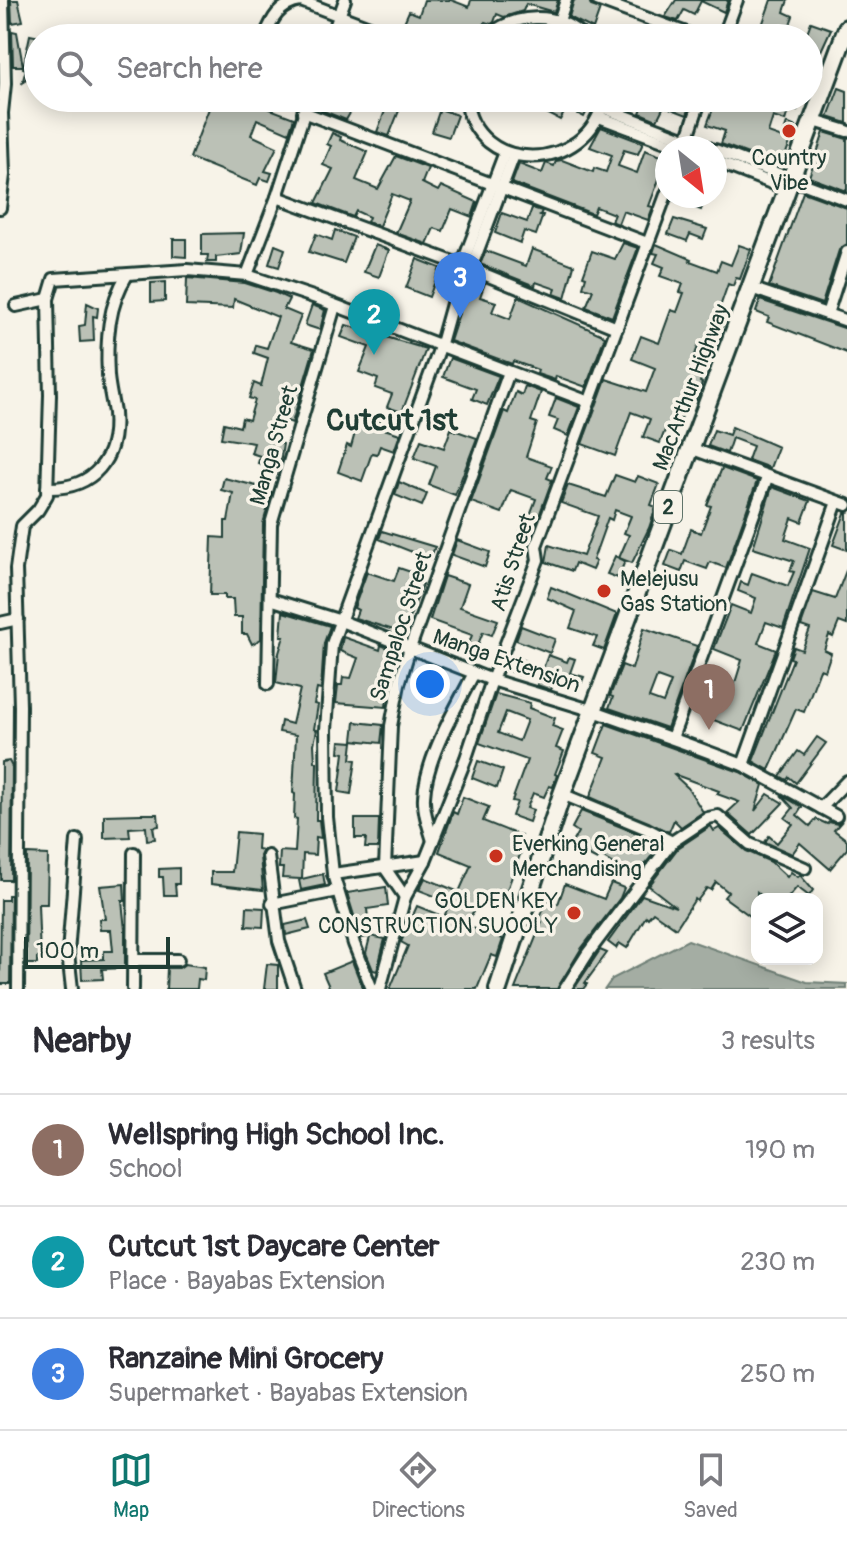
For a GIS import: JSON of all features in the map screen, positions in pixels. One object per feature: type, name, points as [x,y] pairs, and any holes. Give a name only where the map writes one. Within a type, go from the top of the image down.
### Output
[{"type":"highway","name":"MacArthur Highway","points":[[823,89],[847,28]]},
{"type":"highway","name":"MacArthur Highway","points":[[498,989],[562,794],[814,112]]},
{"type":"street","points":[[0,208],[4,175],[3,0]]},
{"type":"street","points":[[336,24],[345,0]]},
{"type":"street","points":[[559,21],[566,0]]},
{"type":"street","points":[[597,0],[662,24]]},
{"type":"street","points":[[728,24],[737,0]]},
{"type":"street","points":[[270,24],[274,15],[292,2],[301,1],[360,24]]},
{"type":"street","points":[[507,24],[537,17],[563,24]]},
{"type":"street","points":[[247,275],[277,197],[303,112],[647,243]]},
{"type":"street","points":[[471,112],[475,125],[488,140],[510,153],[535,158],[556,154],[575,145],[590,130],[599,112]]},
{"type":"street","points":[[613,112],[665,136]]},
{"type":"street","points":[[687,136],[696,112]]},
{"type":"street","points":[[811,120],[847,131]]},
{"type":"street","points":[[372,989],[354,944],[333,874],[327,817],[326,730],[332,644],[440,347],[464,266],[475,258],[510,153]]},
{"type":"street","points":[[727,156],[789,183]]},
{"type":"street","points":[[727,165],[847,200]]},
{"type":"street","points":[[277,197],[464,266],[617,328]]},
{"type":"street","name":"Atis Street","points":[[380,989],[405,897],[425,861],[466,758],[538,560],[536,546],[661,208]]},
{"type":"street","points":[[827,314],[844,271],[847,252]]},
{"type":"street","points":[[18,989],[20,706],[16,569],[20,531],[27,519],[45,502],[47,488],[50,395],[48,299],[54,279],[187,270],[247,275],[589,402]]},
{"type":"street","points":[[115,294],[127,275]]},
{"type":"street","points":[[47,488],[80,483],[106,462],[110,450],[114,414],[108,378],[108,345],[115,294],[111,276]]},
{"type":"street","points":[[751,288],[847,321]]},
{"type":"street","points":[[16,306],[48,299]]},
{"type":"street","name":"Manga Street","points":[[268,684],[271,524],[335,306]]},
{"type":"street","name":"Sampaloc Street","points":[[385,868],[391,726],[399,684],[509,372]]},
{"type":"street","points":[[690,448],[842,504],[743,765]]},
{"type":"street","points":[[672,738],[767,478]]},
{"type":"street","name":"Manga Extension","points":[[270,599],[341,621],[492,680],[594,711],[743,765],[836,816]]},
{"type":"street","points":[[0,623],[18,619]]},
{"type":"street","points":[[433,841],[427,824],[424,797],[434,758],[474,673]]},
{"type":"street","points":[[821,808],[847,781]]},
{"type":"street","points":[[562,794],[672,842]]},
{"type":"street","points":[[565,989],[588,953],[672,842],[708,818],[718,816],[750,844],[805,868]]},
{"type":"street","points":[[72,989],[68,953],[77,840]]},
{"type":"street","points":[[133,989],[134,853]]},
{"type":"street","points":[[268,856],[279,941],[295,989]]},
{"type":"street","points":[[333,874],[425,861]]},
{"type":"street","points":[[385,868],[405,897]]},
{"type":"street","points":[[272,904],[337,891]]},
{"type":"street","points":[[134,960],[178,960]]},
{"type":"shaded area","points":[[688,940],[751,962],[751,965],[807,982],[847,984],[847,989],[605,989],[612,979]]},
{"type":"building","points":[[11,0],[18,0],[23,21],[12,23]]},
{"type":"building","points":[[424,0],[451,0],[469,7],[471,0],[558,0],[554,12],[526,4],[523,11],[504,17],[497,14],[491,24],[403,24],[409,11],[419,15]]},
{"type":"building","points":[[574,0],[589,0],[591,6],[600,9],[595,24],[583,24],[569,17]]},
{"type":"building","points":[[676,0],[728,0],[724,12],[701,1],[694,15],[684,10],[678,21],[665,17]]},
{"type":"building","points":[[771,0],[788,0],[784,12],[793,16],[790,24],[763,24]]},
{"type":"building","points":[[823,26],[831,29],[823,47]]},
{"type":"building","points":[[12,31],[17,32],[23,66],[13,66]]},
{"type":"building","points":[[839,88],[847,91],[847,123],[828,117]]},
{"type":"building","points":[[208,112],[278,112],[294,118],[289,133],[257,119],[251,135],[277,147],[265,171],[272,173],[269,181],[260,178],[257,185],[190,158]]},
{"type":"building","points":[[326,112],[351,112],[346,120]]},
{"type":"building","points":[[385,112],[398,112],[389,136],[377,132]]},
{"type":"building","points":[[439,112],[457,115],[449,137],[432,132]]},
{"type":"building","points":[[545,112],[565,112],[560,120]]},
{"type":"building","points":[[640,112],[661,112],[657,120]]},
{"type":"building","points":[[712,112],[788,112],[785,121],[773,117],[768,133],[782,138],[787,123],[796,127],[781,166],[727,146],[725,131],[707,125]]},
{"type":"building","points":[[601,127],[643,143],[638,154],[624,150],[618,166],[637,173],[645,150],[655,154],[655,190],[648,220],[623,211],[618,224],[611,221],[614,214],[596,207],[593,214],[512,183],[519,164],[542,173],[546,163],[554,166],[556,161],[562,160],[593,172],[594,168],[606,172],[612,155],[590,147]]},
{"type":"building","points":[[824,132],[847,139],[847,191],[809,177]]},
{"type":"building","points":[[332,133],[341,137],[340,140],[368,152],[356,180],[378,189],[396,156],[428,168],[422,183],[438,191],[441,186],[477,202],[472,217],[452,209],[443,231],[434,228],[427,244],[396,233],[410,201],[392,194],[379,226],[367,222],[369,217],[356,211],[353,217],[316,203],[333,169],[323,165],[331,146],[327,144]]},
{"type":"building","points":[[803,192],[847,208],[847,244],[839,250],[822,304],[769,286]]},
{"type":"building","points":[[532,208],[542,211],[540,215],[543,215],[536,235],[524,231],[520,243],[495,233],[502,213],[527,222]]},
{"type":"building","points":[[674,219],[707,229],[703,239],[690,234],[687,241],[668,234]]},
{"type":"building","points":[[335,230],[354,237],[344,263],[309,252],[316,234],[332,240]]},
{"type":"building","points":[[244,233],[241,254],[216,257],[216,262],[207,262],[208,255],[202,255],[202,234]]},
{"type":"building","points":[[173,239],[186,239],[186,257],[173,256]]},
{"type":"building","points":[[623,243],[638,248],[612,317],[586,307],[593,290],[583,287],[586,277],[583,276],[592,251],[615,259]]},
{"type":"building","points":[[656,244],[717,271],[721,261],[731,265],[739,245],[751,249],[740,279],[736,278],[733,286],[728,284],[718,315],[725,318],[715,350],[699,344],[692,363],[705,368],[702,383],[696,400],[689,397],[677,429],[667,425],[660,443],[643,437],[650,419],[631,412],[615,456],[582,444],[606,379],[646,392],[655,368],[632,359],[641,336],[659,343],[671,310],[677,312],[684,293],[680,292],[683,284],[660,276],[664,267],[654,263],[658,254],[653,253]]},
{"type":"building","points":[[275,245],[285,249],[279,267],[269,264]]},
{"type":"building","points":[[375,245],[389,250],[379,277],[364,272]]},
{"type":"building","points":[[532,249],[574,265],[565,298],[554,294],[556,289],[536,282],[535,286],[480,264],[486,251],[526,266]]},
{"type":"building","points":[[417,259],[440,268],[429,297],[406,288]]},
{"type":"building","points":[[471,277],[485,283],[480,297],[496,302],[492,312],[510,319],[518,297],[605,336],[586,387],[556,376],[555,380],[537,374],[538,370],[513,361],[512,364],[450,341]]},
{"type":"building","points":[[187,278],[245,283],[276,293],[289,299],[284,309],[301,316],[291,342],[314,349],[292,423],[279,418],[271,440],[283,444],[280,465],[274,463],[273,468],[258,463],[260,456],[251,453],[254,443],[221,438],[224,423],[240,427],[242,418],[249,420],[255,400],[249,398],[254,383],[261,386],[268,358],[254,353],[256,345],[267,348],[278,317],[234,299],[233,308],[186,306]]},
{"type":"building","points":[[165,282],[165,301],[151,302],[151,283]]},
{"type":"building","points":[[760,300],[847,329],[847,353],[767,322],[769,317],[756,312]]},
{"type":"building","points":[[87,303],[98,308],[97,317],[93,316],[94,341],[80,342],[79,326],[85,325]]},
{"type":"building","points":[[312,305],[325,310],[320,330],[305,325]]},
{"type":"building","points":[[346,325],[426,349],[402,412],[387,407],[392,394],[375,388],[378,379],[359,372],[369,347],[341,337]]},
{"type":"building","points":[[450,358],[499,376],[487,405],[472,399],[476,389],[443,377]]},
{"type":"building","points":[[525,386],[541,392],[531,421],[537,423],[526,457],[552,466],[547,478],[552,480],[530,541],[518,537],[523,524],[526,526],[536,499],[511,490],[502,513],[471,502],[504,411],[508,413],[516,392],[522,395]]},
{"type":"building","points":[[556,398],[579,407],[568,436],[554,430],[558,420],[549,417]]},
{"type":"building","points":[[360,415],[383,423],[381,428],[400,434],[394,451],[380,446],[377,454],[372,453],[362,481],[338,472],[347,445],[351,447]]},
{"type":"building","points":[[732,427],[778,447],[770,468],[748,460],[753,446],[732,438],[727,453],[708,446],[714,430],[729,435]]},
{"type":"building","points":[[451,429],[477,438],[455,495],[429,485],[436,466],[414,458],[421,440],[444,448]]},
{"type":"building","points":[[722,468],[757,481],[726,568],[710,562],[707,569],[685,561],[681,572],[665,566],[671,550],[682,554],[691,529],[701,533],[711,506],[707,505]]},
{"type":"building","points":[[615,475],[635,482],[638,476],[659,484],[651,505],[656,507],[649,528],[632,563],[619,558],[629,535],[624,533],[631,516],[615,510],[612,520],[608,518],[592,570],[575,563],[572,571],[546,562],[549,545],[583,556],[598,516],[561,503],[568,485],[606,497]]},
{"type":"building","points":[[224,478],[272,492],[263,524],[261,639],[252,644],[247,634],[242,634],[242,617],[234,617],[233,599],[225,599],[225,595],[210,595],[212,537],[225,538],[225,521],[228,521],[233,493],[221,490]]},
{"type":"building","points":[[399,482],[427,494],[422,506],[395,495]]},
{"type":"building","points":[[772,487],[810,501],[802,522],[792,518],[785,539],[810,548],[783,628],[766,622],[758,643],[776,650],[743,731],[692,712],[699,693],[727,703],[735,683],[742,660],[714,649],[731,605],[751,613],[756,598],[738,591],[741,582],[748,585],[752,573],[788,586],[794,572],[790,571],[794,561],[753,548]]},
{"type":"building","points":[[847,513],[847,550],[833,545]]},
{"type":"building","points":[[382,531],[435,547],[430,559],[379,539]]},
{"type":"building","points":[[457,540],[490,552],[485,567],[452,555]]},
{"type":"building","points":[[615,556],[625,561],[618,578],[607,574]]},
{"type":"building","points":[[399,568],[420,575],[417,582],[423,584],[403,633],[355,618],[358,610],[354,608],[367,572],[394,581]]},
{"type":"building","points":[[847,568],[847,625],[839,622],[833,637],[829,635],[824,650],[831,653],[825,671],[820,669],[804,712],[796,709],[769,770],[753,761],[793,659],[790,658],[794,647],[802,650],[810,629],[801,626],[813,592],[835,599]]},
{"type":"building","points":[[444,576],[468,584],[460,607],[498,620],[492,635],[483,632],[475,652],[467,649],[472,635],[430,620]]},
{"type":"building","points":[[551,587],[617,614],[604,650],[593,646],[597,637],[570,628],[576,611],[547,598]]},
{"type":"building","points":[[283,612],[330,626],[324,643],[321,690],[317,689],[314,704],[318,705],[314,729],[317,730],[314,744],[317,762],[316,820],[319,820],[321,838],[316,837],[315,855],[303,854],[302,879],[323,874],[325,885],[301,890],[301,879],[282,878],[283,868],[279,868],[280,851],[295,852],[297,819],[294,818],[293,793],[296,735],[279,732],[281,721],[292,724],[300,689],[276,683],[284,636],[281,636]]},
{"type":"building","points":[[521,626],[555,639],[550,653],[516,640]]},
{"type":"building","points":[[644,628],[697,646],[667,728],[609,708],[613,697],[610,696],[622,665],[632,669]],"holes":[[[657,677],[671,682],[663,703],[649,698]]]},
{"type":"building","points":[[343,637],[380,650],[381,645],[400,653],[388,687],[386,707],[336,703],[338,685],[342,685],[343,677],[351,678],[358,658],[340,651]]},
{"type":"building","points":[[548,655],[567,662],[569,657],[575,659],[570,673],[584,677],[578,691],[554,682],[551,690],[537,685]]},
{"type":"building","points":[[512,656],[528,662],[523,676],[506,670]]},
{"type":"building","points":[[496,694],[530,703],[529,708],[555,718],[552,726],[563,730],[556,748],[564,751],[553,787],[549,786],[544,797],[533,793],[527,808],[533,810],[529,822],[512,816],[517,802],[512,801],[527,760],[479,743]],"holes":[[[506,712],[527,720],[519,741],[498,733]]]},
{"type":"building","points":[[355,722],[383,725],[381,743],[353,740]]},
{"type":"building","points":[[606,724],[740,772],[763,785],[755,811],[768,794],[783,803],[752,835],[727,813],[739,802],[673,774],[688,788],[703,812],[681,827],[674,820],[669,832],[590,797],[606,757],[595,753]]},
{"type":"building","points":[[817,737],[826,743],[796,783],[789,777],[787,780],[780,776],[798,751],[804,755]]},
{"type":"building","points":[[340,741],[353,742],[351,759],[356,760],[351,794],[339,792],[344,753],[339,752]]},
{"type":"building","points":[[9,761],[12,767],[11,880],[1,880],[2,762]]},
{"type":"building","points":[[478,761],[503,770],[497,788],[472,778]]},
{"type":"building","points":[[781,795],[802,807],[797,815],[810,826],[816,819],[827,824],[842,821],[834,830],[847,840],[847,849],[830,869],[800,843],[792,854],[765,842],[769,836],[777,843],[793,824],[785,818],[793,808]]},
{"type":"building","points":[[463,797],[489,807],[483,821],[521,836],[516,850],[521,852],[501,906],[479,897],[467,926],[503,939],[497,957],[491,955],[477,989],[390,989],[408,946],[401,942],[417,906],[444,917],[450,902],[419,890],[425,878],[459,892],[471,865],[439,852],[453,812],[457,814]]},
{"type":"building","points":[[581,811],[660,845],[635,877],[600,856],[597,860],[570,846],[578,832],[572,828]]},
{"type":"building","points":[[158,814],[159,826],[153,827],[155,839],[147,840],[146,827],[129,828],[130,837],[104,838],[104,815]]},
{"type":"building","points":[[355,819],[379,819],[378,848],[365,848],[366,838],[355,838]]},
{"type":"building","points":[[711,826],[714,831],[719,828],[746,851],[771,862],[787,877],[791,872],[798,877],[800,875],[813,890],[805,893],[797,887],[792,893],[751,893],[750,916],[724,897],[728,892],[716,882],[711,890],[707,888],[697,901],[695,899],[676,928],[653,912],[648,918],[646,916],[627,948],[619,943],[616,948],[608,942],[642,895],[676,907],[649,886],[678,848]]},
{"type":"building","points":[[236,832],[258,834],[257,849],[263,850],[260,856],[263,890],[211,884],[211,872],[232,872]]},
{"type":"building","points":[[27,854],[48,855],[47,904],[38,904],[40,958],[37,958],[37,964],[26,964]]},
{"type":"building","points":[[179,868],[176,895],[164,895],[163,877],[159,877],[159,869]]},
{"type":"building","points":[[611,883],[624,888],[620,898],[581,949],[557,989],[515,989],[542,922],[539,921],[547,900],[558,904],[565,884],[604,899]]},
{"type":"building","points":[[124,884],[125,968],[102,969],[103,979],[82,980],[81,960],[104,959],[104,951],[113,951],[111,930],[100,930],[99,919],[105,919],[100,886]]},
{"type":"building","points":[[386,887],[388,906],[367,909],[370,936],[385,939],[377,971],[373,970],[366,953],[370,937],[361,938],[347,893]]},
{"type":"building","points":[[8,895],[11,895],[10,984],[0,984],[1,900],[8,900]]},
{"type":"building","points":[[247,907],[264,908],[263,927],[246,926]]},
{"type":"building","points":[[307,920],[310,929],[286,935],[285,925]]},
{"type":"building","points":[[600,950],[607,953],[587,984],[583,989],[574,989]]},
{"type":"building","points":[[352,961],[363,989],[330,989],[323,973]]},
{"type":"building","points":[[185,964],[205,967],[204,980],[198,979],[197,989],[166,989],[167,968],[179,968]]},
{"type":"building","points":[[267,964],[278,965],[278,989],[264,989]]},
{"type":"place","name":"Country Vibe","points":[[789,131]]},
{"type":"place","name":"Ranzaine Mini Grocery","points":[[460,318]]},
{"type":"place","name":"Cutcut 1st Daycare Center","points":[[374,355]]},
{"type":"place","name":"Melejusu Gas Station","points":[[604,591]]},
{"type":"place","name":"Wellspring High School Inc.","points":[[709,730]]},
{"type":"place","name":"Everking General Merchandising","points":[[496,856]]},
{"type":"place","name":"GOLDEN KEY CONSTRUCTION SUOOLY","points":[[574,913]]},
{"type":"district","name":"Cutcut 1st","points":[[392,420]]}]
